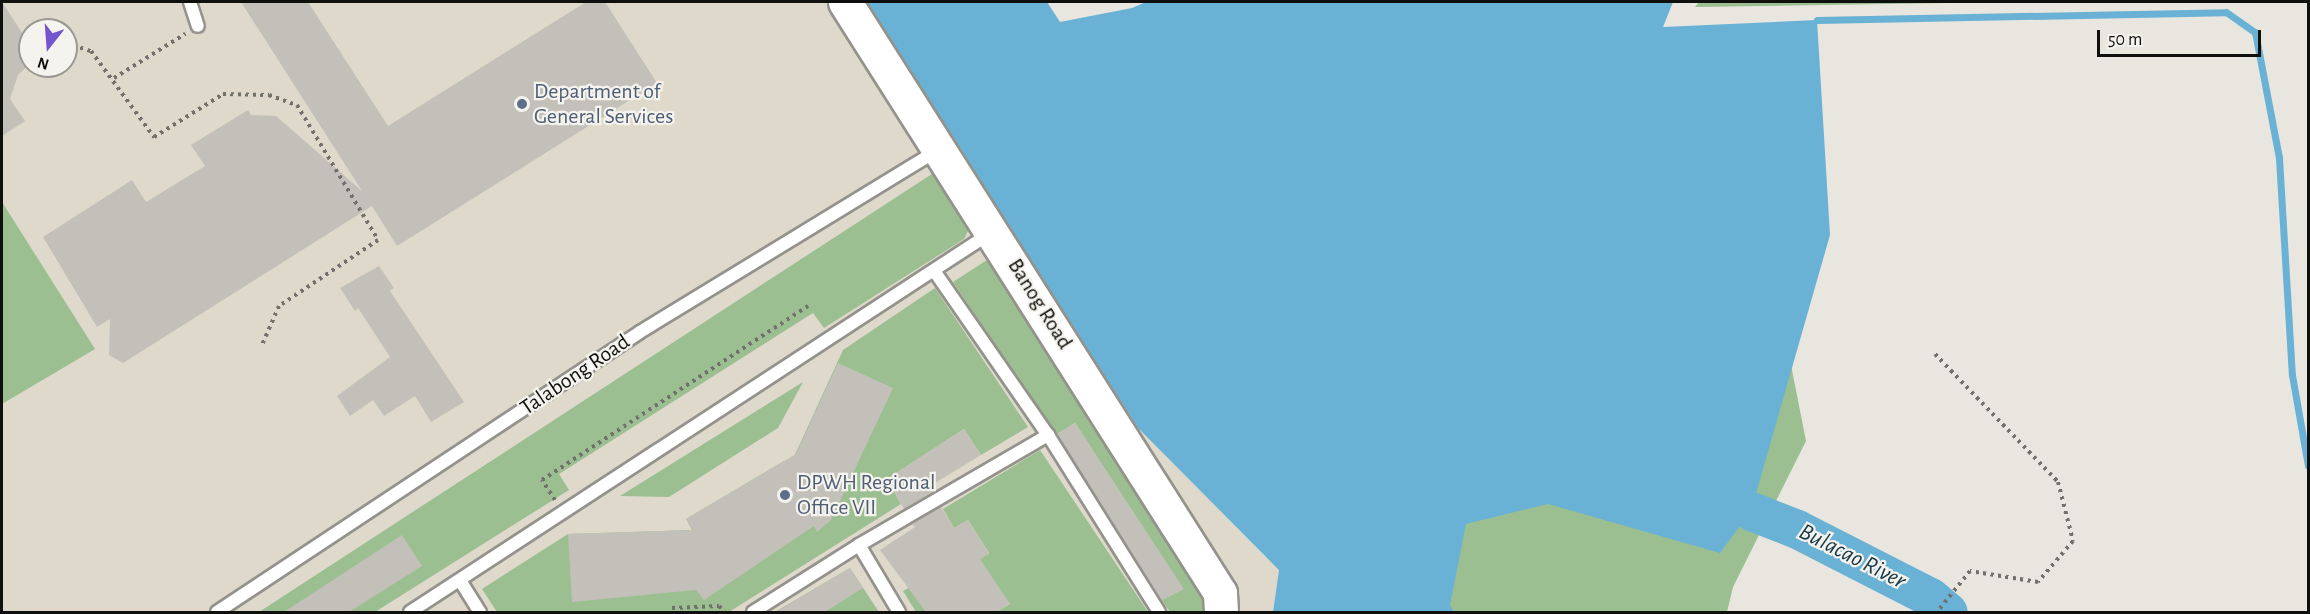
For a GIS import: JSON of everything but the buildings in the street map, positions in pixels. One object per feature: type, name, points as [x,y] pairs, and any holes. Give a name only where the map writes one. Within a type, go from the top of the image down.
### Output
[{"type":"street","name":"Banog Road","points":[[845,2],[994,230],[1220,592],[1221,612]]},
{"type":"lane","points":[[190,2],[198,26]]},
{"type":"lane","name":"Talabong Road","points":[[217,612],[640,332],[940,149]]},
{"type":"lane","points":[[410,612],[564,515],[935,272],[994,230]]},
{"type":"lane","points":[[935,272],[1048,435],[1159,612]]},
{"type":"lane","points":[[753,612],[859,544],[1048,435]]},
{"type":"lane","points":[[859,544],[899,612]]},
{"type":"lane","points":[[461,582],[480,612]]},
{"type":"path","points":[[114,78],[198,26]]},
{"type":"path","points":[[78,47],[92,51],[114,78],[154,137],[223,94],[269,95],[297,105],[378,240],[279,306],[262,345]]},
{"type":"path","points":[[564,515],[542,480],[808,306]]},
{"type":"path","points":[[1935,354],[2058,482],[2073,542],[2038,582],[1970,571],[1944,600],[1937,612]]},
{"type":"path","points":[[672,608],[719,606],[724,612]]},
{"type":"shaded area","points":[[2,2],[865,2],[1138,428],[1279,570],[1273,612],[2,612]]},
{"type":"green space","points":[[1699,2],[2009,2],[1695,7]]},
{"type":"green space","points":[[935,172],[970,227],[964,239],[824,328],[813,313],[559,474],[569,490],[375,612],[259,612]]},
{"type":"green space","points":[[2,202],[95,349],[2,404]]},
{"type":"green space","points":[[990,258],[1208,592],[1207,612],[1170,612],[1162,600],[1183,589],[1075,423],[1055,435],[953,282]]},
{"type":"green space","points":[[935,288],[1028,427],[981,455],[964,429],[887,479],[901,504],[729,612],[497,612],[482,589],[568,534],[692,530],[686,519],[784,461],[788,470],[843,350]]},
{"type":"green space","points":[[1777,294],[1806,441],[1733,587],[1727,612],[1440,612],[1468,403]]},
{"type":"green space","points":[[803,382],[778,428],[669,497],[620,496]]},
{"type":"green space","points":[[1040,450],[1148,612],[996,612],[1010,604],[977,561],[989,553],[968,520],[954,528],[943,509]]},
{"type":"green space","points":[[850,568],[879,612],[775,612]]},
{"type":"green space","points":[[910,587],[926,612],[916,612],[903,591]]},
{"type":"water","points":[[865,2],[1047,2],[1060,22],[1132,8],[1146,2],[1673,2],[1663,27],[1817,20],[1830,235],[1751,511],[1720,553],[1548,504],[1466,524],[1450,605],[1454,612],[1273,612],[1279,570],[1138,428]]},
{"type":"waterway","points":[[1817,20],[2226,12],[2255,32],[2279,158],[2292,375],[2308,466]]},
{"type":"waterway","name":"Bulacao River","points":[[1751,511],[1797,529],[1930,597],[1948,612]]},
{"type":"place","name":"Department of General Services","points":[[522,104]]},
{"type":"place","name":"DPWH Regional Office VII","points":[[785,495]]}]
